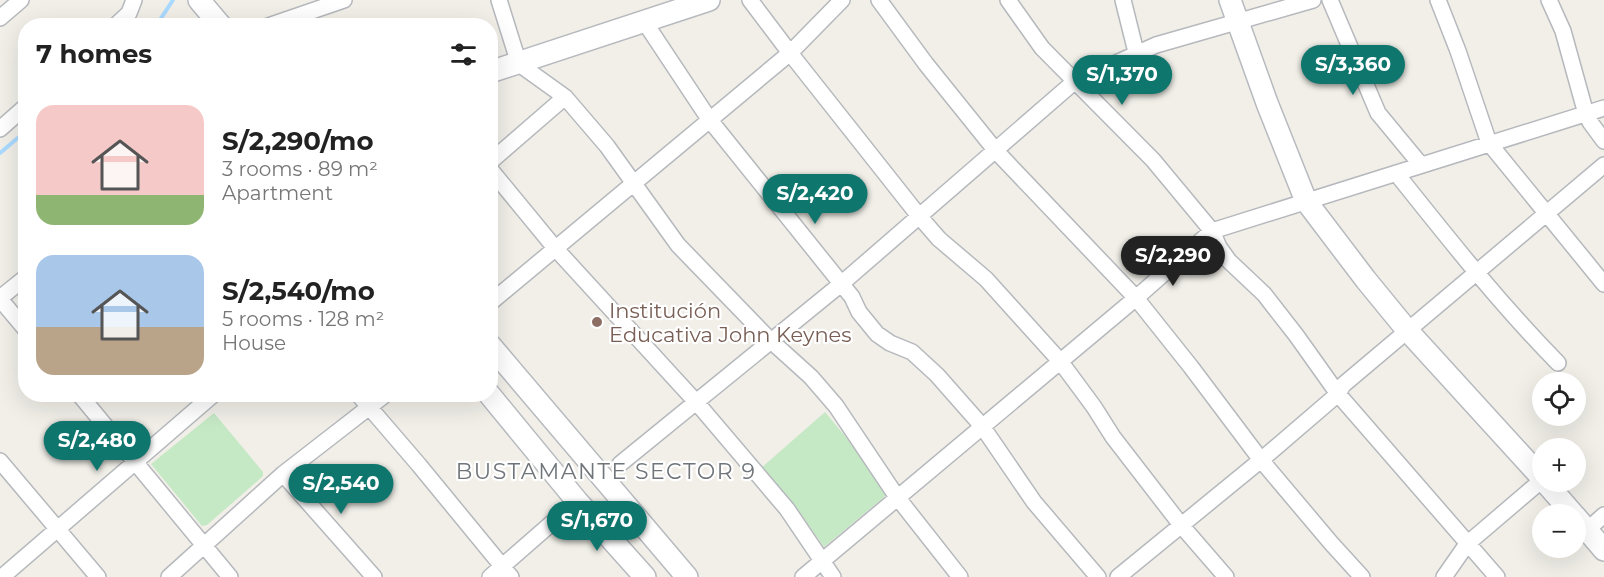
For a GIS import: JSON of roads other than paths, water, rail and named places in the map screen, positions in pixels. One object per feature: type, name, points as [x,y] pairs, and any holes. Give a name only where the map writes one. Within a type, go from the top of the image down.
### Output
[{"type":"street","points":[[0,18],[21,0]]},
{"type":"street","points":[[124,18],[129,13],[134,0]]},
{"type":"street","points":[[199,0],[214,18]]},
{"type":"street","points":[[291,18],[344,0]]},
{"type":"street","points":[[499,0],[519,64],[565,97],[607,146],[678,245],[770,340],[811,377],[836,406],[897,497],[960,577]]},
{"type":"street","points":[[498,70],[709,0]]},
{"type":"street","points":[[750,0],[919,216],[939,239],[986,279],[1060,361],[1113,437],[1181,525],[1226,577]]},
{"type":"street","points":[[498,296],[790,53],[842,0]]},
{"type":"street","points":[[879,0],[926,64],[996,151],[1136,298],[1261,460],[1330,543],[1362,577]]},
{"type":"street","points":[[1008,0],[1042,48],[1153,160],[1212,231],[1229,261],[1264,294],[1338,394],[1497,577]]},
{"type":"street","points":[[1123,0],[1136,52]]},
{"type":"street","points":[[1230,0],[1296,180],[1306,201],[1407,330],[1532,468]]},
{"type":"street","points":[[620,464],[841,284],[1074,82],[1136,52],[1313,0]]},
{"type":"street","points":[[1330,0],[1378,113],[1421,165]]},
{"type":"street","points":[[1438,0],[1489,143],[1604,284]]},
{"type":"street","points":[[1550,0],[1563,31],[1586,114],[1604,141]]},
{"type":"street","points":[[644,21],[709,119],[852,297],[867,323],[890,343],[912,352],[937,375],[982,426],[1034,502],[1098,577]]},
{"type":"street","points":[[498,155],[565,97]]},
{"type":"street","points":[[802,577],[1136,298],[1212,231],[1604,108]]},
{"type":"street","points":[[0,129],[18,113]]},
{"type":"street","points":[[1118,577],[1261,460],[1338,394],[1343,385],[1604,165]]},
{"type":"street","points":[[1395,173],[1518,322],[1558,363]]},
{"type":"street","points":[[498,179],[555,248],[697,403],[787,509],[833,577]]},
{"type":"street","points":[[18,284],[0,299],[18,320]]},
{"type":"street","points":[[498,354],[687,577]]},
{"type":"street","points":[[85,402],[230,577]]},
{"type":"street","points":[[2,577],[205,402]]},
{"type":"street","points":[[364,402],[419,465],[501,574],[577,501]]},
{"type":"street","points":[[169,577],[283,474],[377,402]]},
{"type":"street","points":[[496,402],[577,501],[645,577]]},
{"type":"street","points":[[0,460],[98,577]]},
{"type":"street","points":[[283,474],[374,577]]},
{"type":"street","points":[[1444,577],[1467,544],[1532,489]]},
{"type":"street","points":[[1554,492],[1564,504]]},
{"type":"street","points":[[1586,518],[1604,515]]},
{"type":"street","points":[[1586,529],[1604,550]]},
{"type":"waterway","points":[[161,18],[173,0]]},
{"type":"waterway","points":[[0,153],[18,138]]},
{"type":"place","name":"Institución Educativa John Keynes","points":[[597,322]]},
{"type":"district","name":"BUSTAMANTE SECTOR 9","points":[[606,471]]}]
